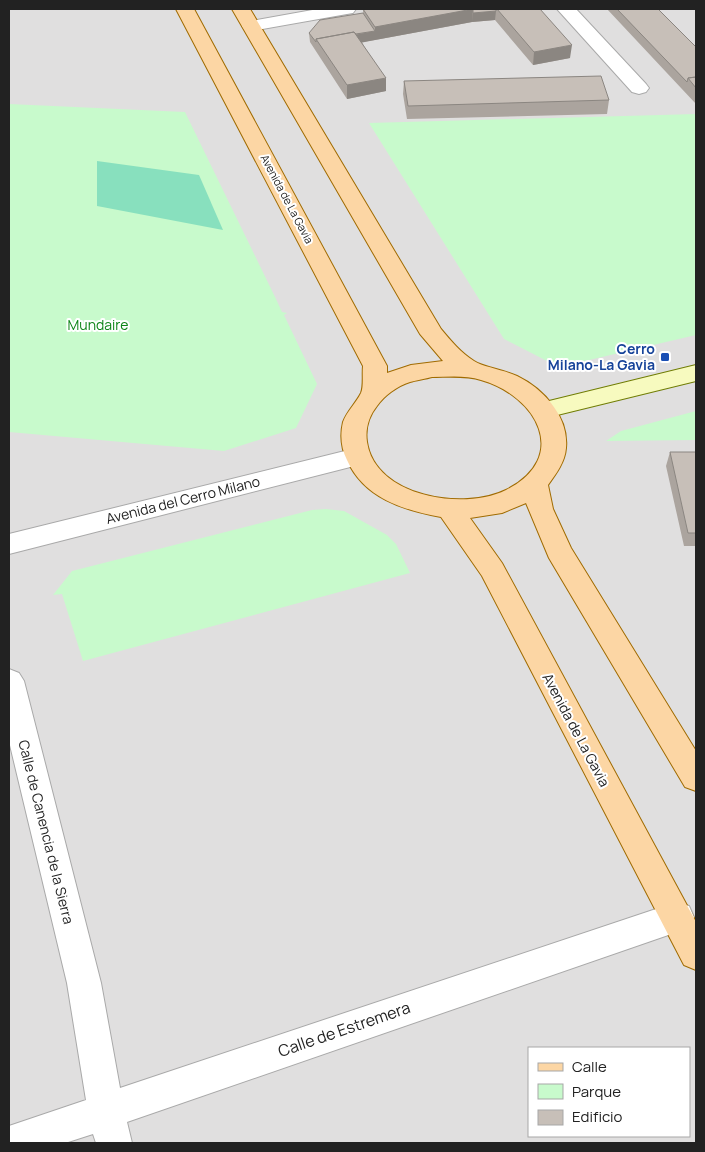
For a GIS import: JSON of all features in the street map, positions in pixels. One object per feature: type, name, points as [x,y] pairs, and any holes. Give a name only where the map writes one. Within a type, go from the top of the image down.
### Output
[{"type":"main road","name":"Avenida de La Gavia","points":[[185,9],[375,366],[372,394]]},
{"type":"main road","points":[[246,17],[432,334],[446,351],[468,369]]},
{"type":"main road","points":[[432,369],[468,369],[491,374],[512,383],[530,395],[545,410],[555,434],[552,460],[535,484],[512,499],[482,508],[450,510],[408,501],[374,480],[357,457],[353,432],[359,412],[372,394],[399,377],[432,369]]},
{"type":"main road","points":[[545,410],[696,373]]},
{"type":"main road","points":[[535,484],[540,508],[559,552],[696,778]]},
{"type":"main road","name":"Avenida de La Gavia","points":[[450,510],[492,570],[631,835],[677,916],[696,954]]},
{"type":"street","points":[[246,17],[347,9]]},
{"type":"street","points":[[566,9],[639,88]]},
{"type":"street","name":"Avenida del Cerro Milano","points":[[9,544],[357,457]]},
{"type":"street","name":"Calle de Canencia de la Sierra","points":[[9,681],[84,982],[110,1127]]},
{"type":"street","name":"Calle de Estremera","points":[[12,1143],[110,1127],[677,916]]},
{"type":"shaded area","points":[[9,9],[696,9],[696,1143],[9,1143]]},
{"type":"green space","name":"Mundaire","points":[[9,104],[185,112],[282,312],[287,313],[284,315],[317,384],[296,428],[224,451],[9,432]]},
{"type":"green space","points":[[696,114],[696,335],[572,364],[549,362],[504,339],[369,123]]},
{"type":"green space","points":[[97,161],[199,175],[223,230],[97,206]]},
{"type":"green space","points":[[696,411],[696,440],[606,441],[621,431]]},
{"type":"green space","points":[[312,510],[344,511],[387,535],[396,544],[410,573],[83,661],[62,594],[53,595],[72,571]]},
{"type":"building","points":[[363,9],[473,9],[375,27]]},
{"type":"building","points":[[473,9],[496,9],[496,11],[473,13]]},
{"type":"building","points":[[497,9],[540,9],[572,45],[534,52]]},
{"type":"building","points":[[617,9],[658,9],[696,47],[696,77],[688,78],[687,82]]},
{"type":"building","points":[[363,13],[375,31],[356,34],[354,32],[316,39],[316,42],[309,33],[320,20]]},
{"type":"building","points":[[354,32],[386,78],[347,85],[316,39]]},
{"type":"building","points":[[601,76],[609,100],[408,106],[404,81]]},
{"type":"building","points":[[696,77],[696,88],[688,78]]},
{"type":"building","points":[[670,452],[696,452],[696,533],[688,533]]},
{"type":"place","name":"Cerro Milano-La Gavia","points":[[665,357]]}]
